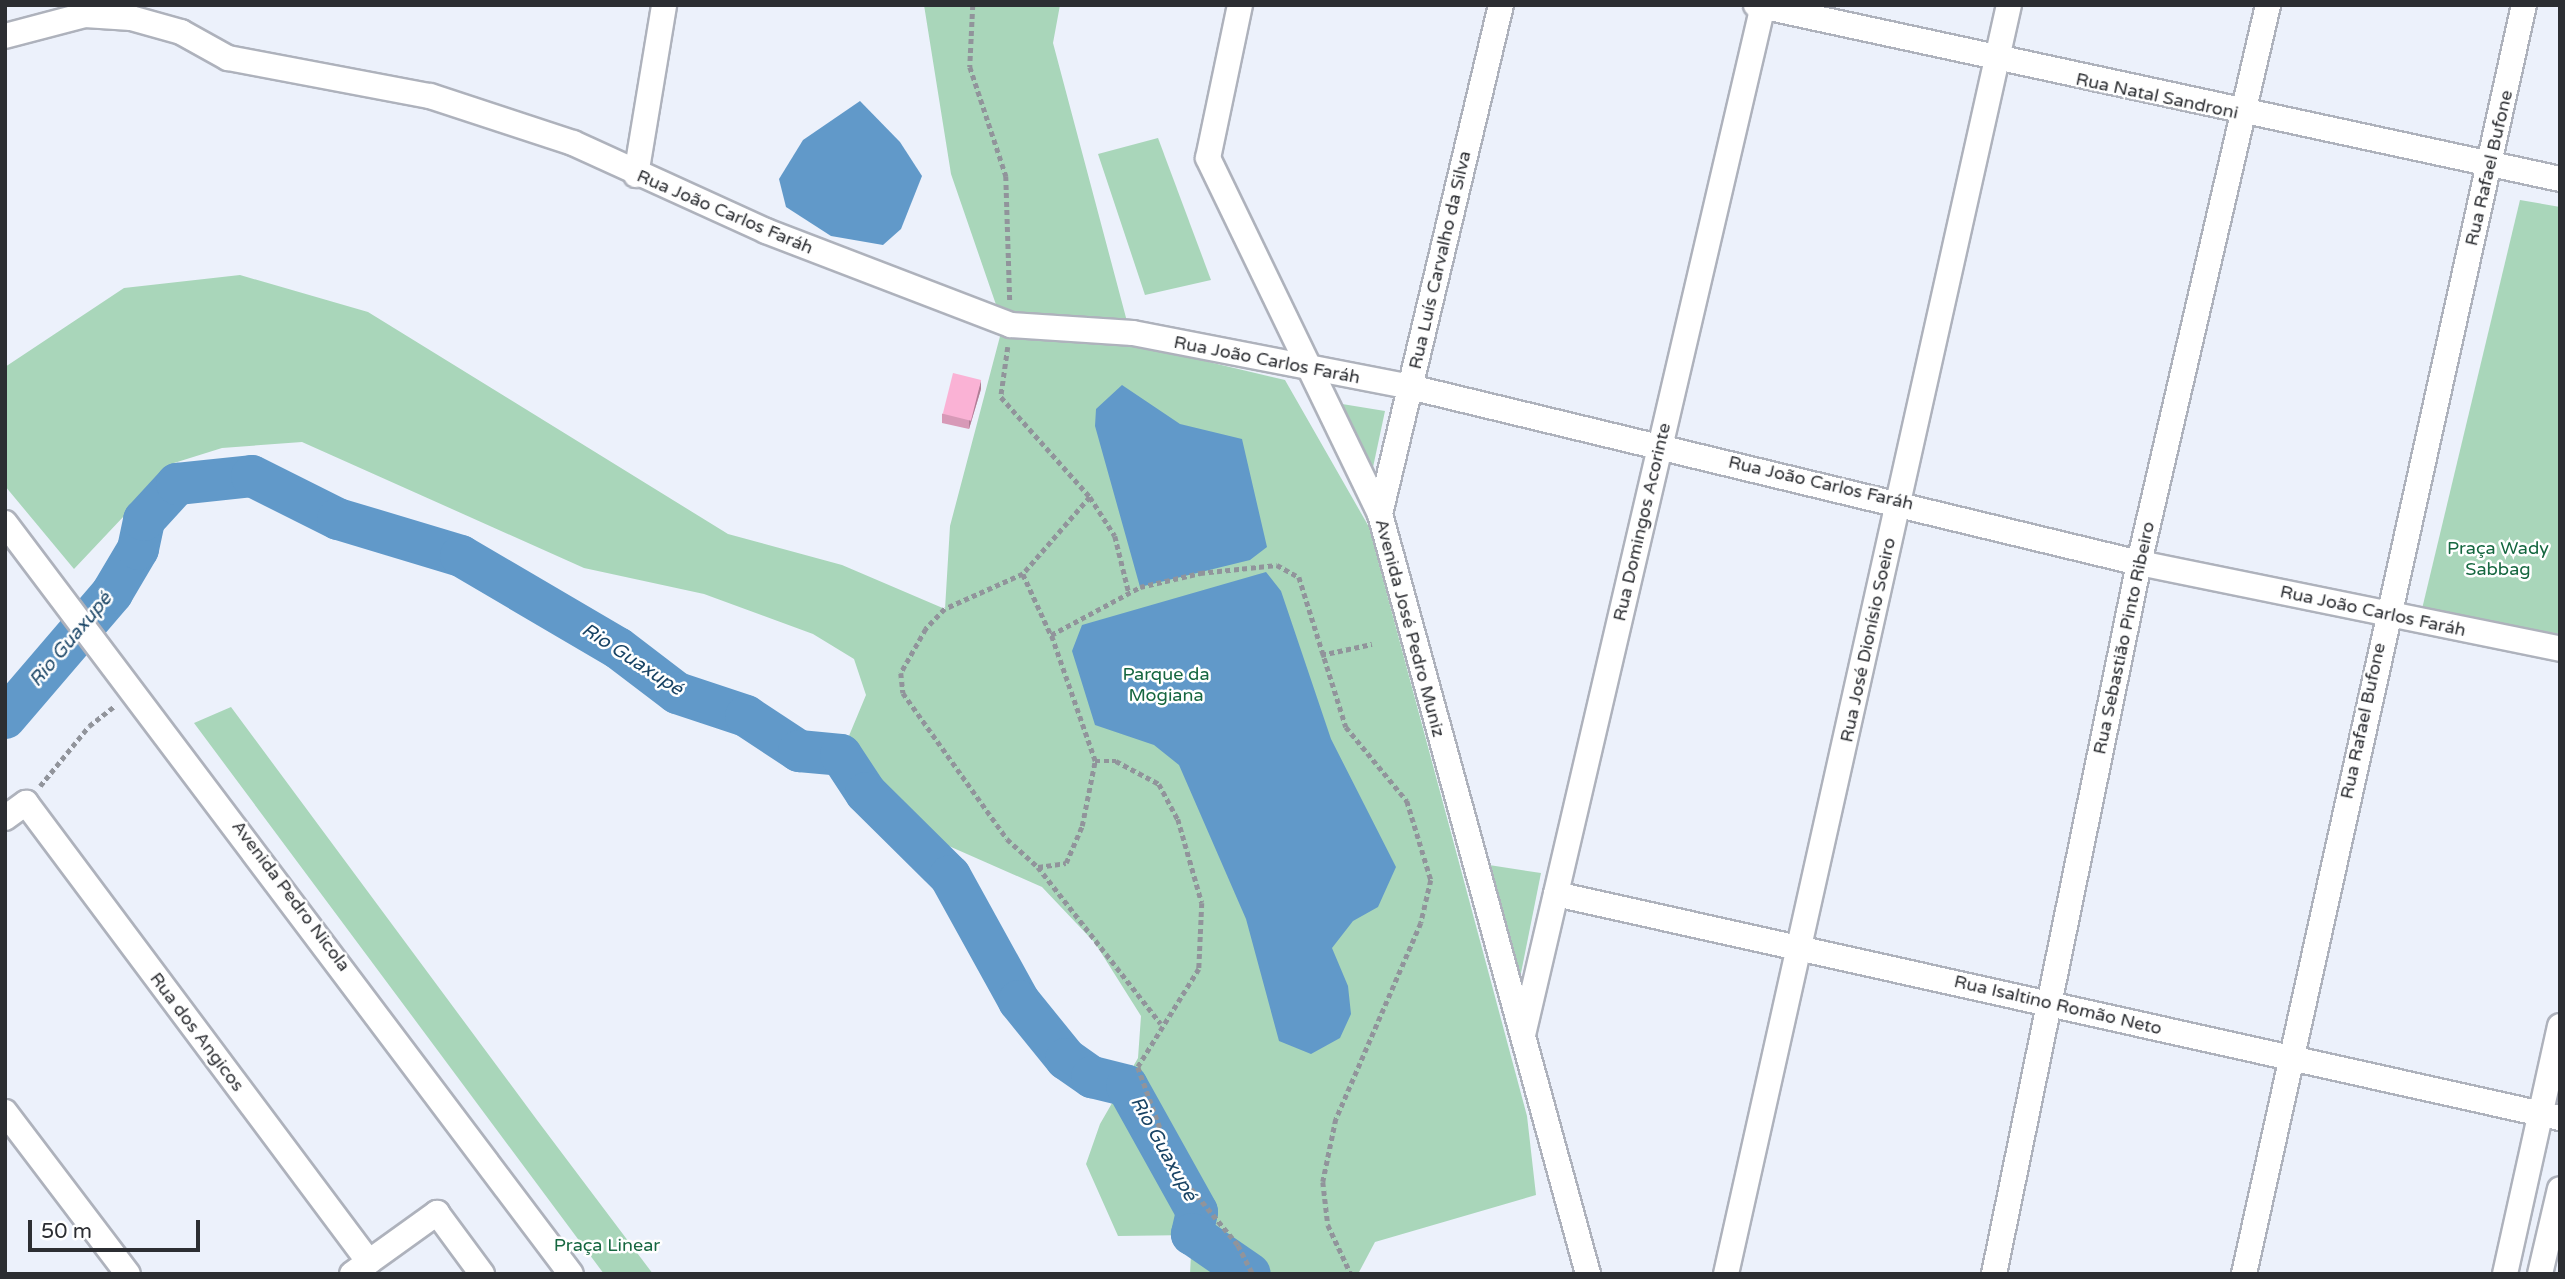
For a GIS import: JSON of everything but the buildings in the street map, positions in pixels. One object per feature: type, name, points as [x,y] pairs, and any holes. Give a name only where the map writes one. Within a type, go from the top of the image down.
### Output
[{"type":"street","points":[[636,175],[664,5]]},
{"type":"street","name":"Avenida José Pedro Muniz","points":[[1240,5],[1208,158],[1380,514],[1588,1274]]},
{"type":"street","name":"Rua Luís Carvalho da Silva","points":[[1380,514],[1501,5]]},
{"type":"street","name":"Rua José Dionísio Soeiro","points":[[1726,1274],[1802,947],[2009,5]]},
{"type":"street","name":"Rua Sebastião Pinto Ribeiro","points":[[1994,1274],[2045,1003],[2139,563],[2268,5]]},
{"type":"street","name":"Rua Rafael Bufone","points":[[2244,1274],[2386,615],[2491,165],[2524,5]]},
{"type":"street","name":"Rua Natal Sandroni","points":[[1760,6],[2243,115],[2560,179]]},
{"type":"street","name":"Rua Domingos Acorinte","points":[[1522,1039],[1760,6]]},
{"type":"street","name":"Rua João Carlos Faráh","points":[[5,36],[85,15],[131,18],[181,32],[228,58],[430,96],[573,143],[636,175],[1011,326],[1133,333],[1410,387],[1898,501],[2139,563],[2560,649]]},
{"type":"street","name":"Avenida Pedro Nicola","points":[[5,523],[135,690],[571,1274]]},
{"type":"street","points":[[5,818],[26,803]]},
{"type":"street","name":"Rua dos Angicos","points":[[26,803],[360,1268]]},
{"type":"street","name":"Rua Isaltino Romão Neto","points":[[1556,894],[2550,1115]]},
{"type":"street","points":[[2505,1274],[2550,1115],[2560,1026]]},
{"type":"street","points":[[5,1112],[128,1274]]},
{"type":"street","points":[[2540,1274],[2560,1189]]},
{"type":"street","points":[[360,1268],[436,1213],[482,1274]]},
{"type":"path","points":[[973,5],[970,67],[1006,176],[1011,326],[1001,397],[1090,497],[1115,536],[1129,593]]},
{"type":"path","points":[[1090,497],[1023,574],[945,609],[901,673],[903,693],[1007,839],[1038,867],[1161,1024]]},
{"type":"path","points":[[1051,635],[1129,593],[1199,573],[1277,565],[1298,577],[1346,727],[1407,801],[1431,880],[1421,923],[1335,1119],[1324,1193],[1328,1225],[1351,1274]]},
{"type":"path","points":[[1023,574],[1051,635],[1095,761],[1082,826],[1066,863],[1038,867]]},
{"type":"path","points":[[1321,655],[1372,644]]},
{"type":"path","points":[[26,803],[89,726],[135,690]]},
{"type":"path","points":[[1095,761],[1116,761],[1159,784],[1178,819],[1202,903],[1199,969],[1161,1024],[1138,1067],[1175,1169],[1238,1245],[1253,1274]]},
{"type":"green space","name":"Parque da Mogiana","points":[[924,5],[1060,5],[1053,43],[1133,344],[1285,380],[1369,527],[1527,1116],[1536,1195],[1375,1242],[1358,1274],[1190,1274],[1192,1235],[1118,1236],[1086,1164],[1100,1124],[1138,1058],[1141,1016],[1095,943],[1042,887],[942,843],[866,769],[841,755],[866,695],[854,659],[813,634],[704,594],[584,568],[302,442],[222,448],[174,463],[74,569],[5,486],[5,367],[124,288],[240,275],[368,312],[728,534],[842,565],[945,609],[950,526],[1003,325],[951,174]]},
{"type":"green space","points":[[1158,138],[1211,280],[1145,295],[1098,154]]},
{"type":"green space","name":"Praça Wady Sabbag","points":[[2520,200],[2560,207],[2560,634],[2422,609]]},
{"type":"green space","points":[[1336,403],[1385,411],[1372,472]]},
{"type":"green space","name":"Praça Linear","points":[[231,707],[653,1274],[604,1274],[194,723]]},
{"type":"green space","points":[[1489,865],[1541,873],[1518,988]]},
{"type":"water","points":[[860,101],[900,142],[922,176],[901,229],[883,245],[831,236],[786,207],[779,179],[803,140]]},
{"type":"water","points":[[1122,385],[1180,424],[1242,439],[1267,547],[1250,560],[1140,587],[1095,426],[1096,409]]},
{"type":"water","points":[[1266,572],[1281,591],[1331,739],[1396,867],[1378,907],[1353,921],[1332,948],[1348,986],[1351,1014],[1340,1038],[1311,1054],[1279,1041],[1246,919],[1179,765],[1154,745],[1095,725],[1072,651],[1082,625]]},
{"type":"waterway","name":"Rio Guaxupé","points":[[5,718],[112,593],[138,549],[144,520],[177,484],[252,476],[338,519],[461,556],[618,648],[677,693],[746,716],[799,751],[841,755],[866,793],[950,876],[1019,1001],[1066,1059],[1092,1077],[1127,1086],[1197,1212],[1192,1234],[1250,1274]]}]
